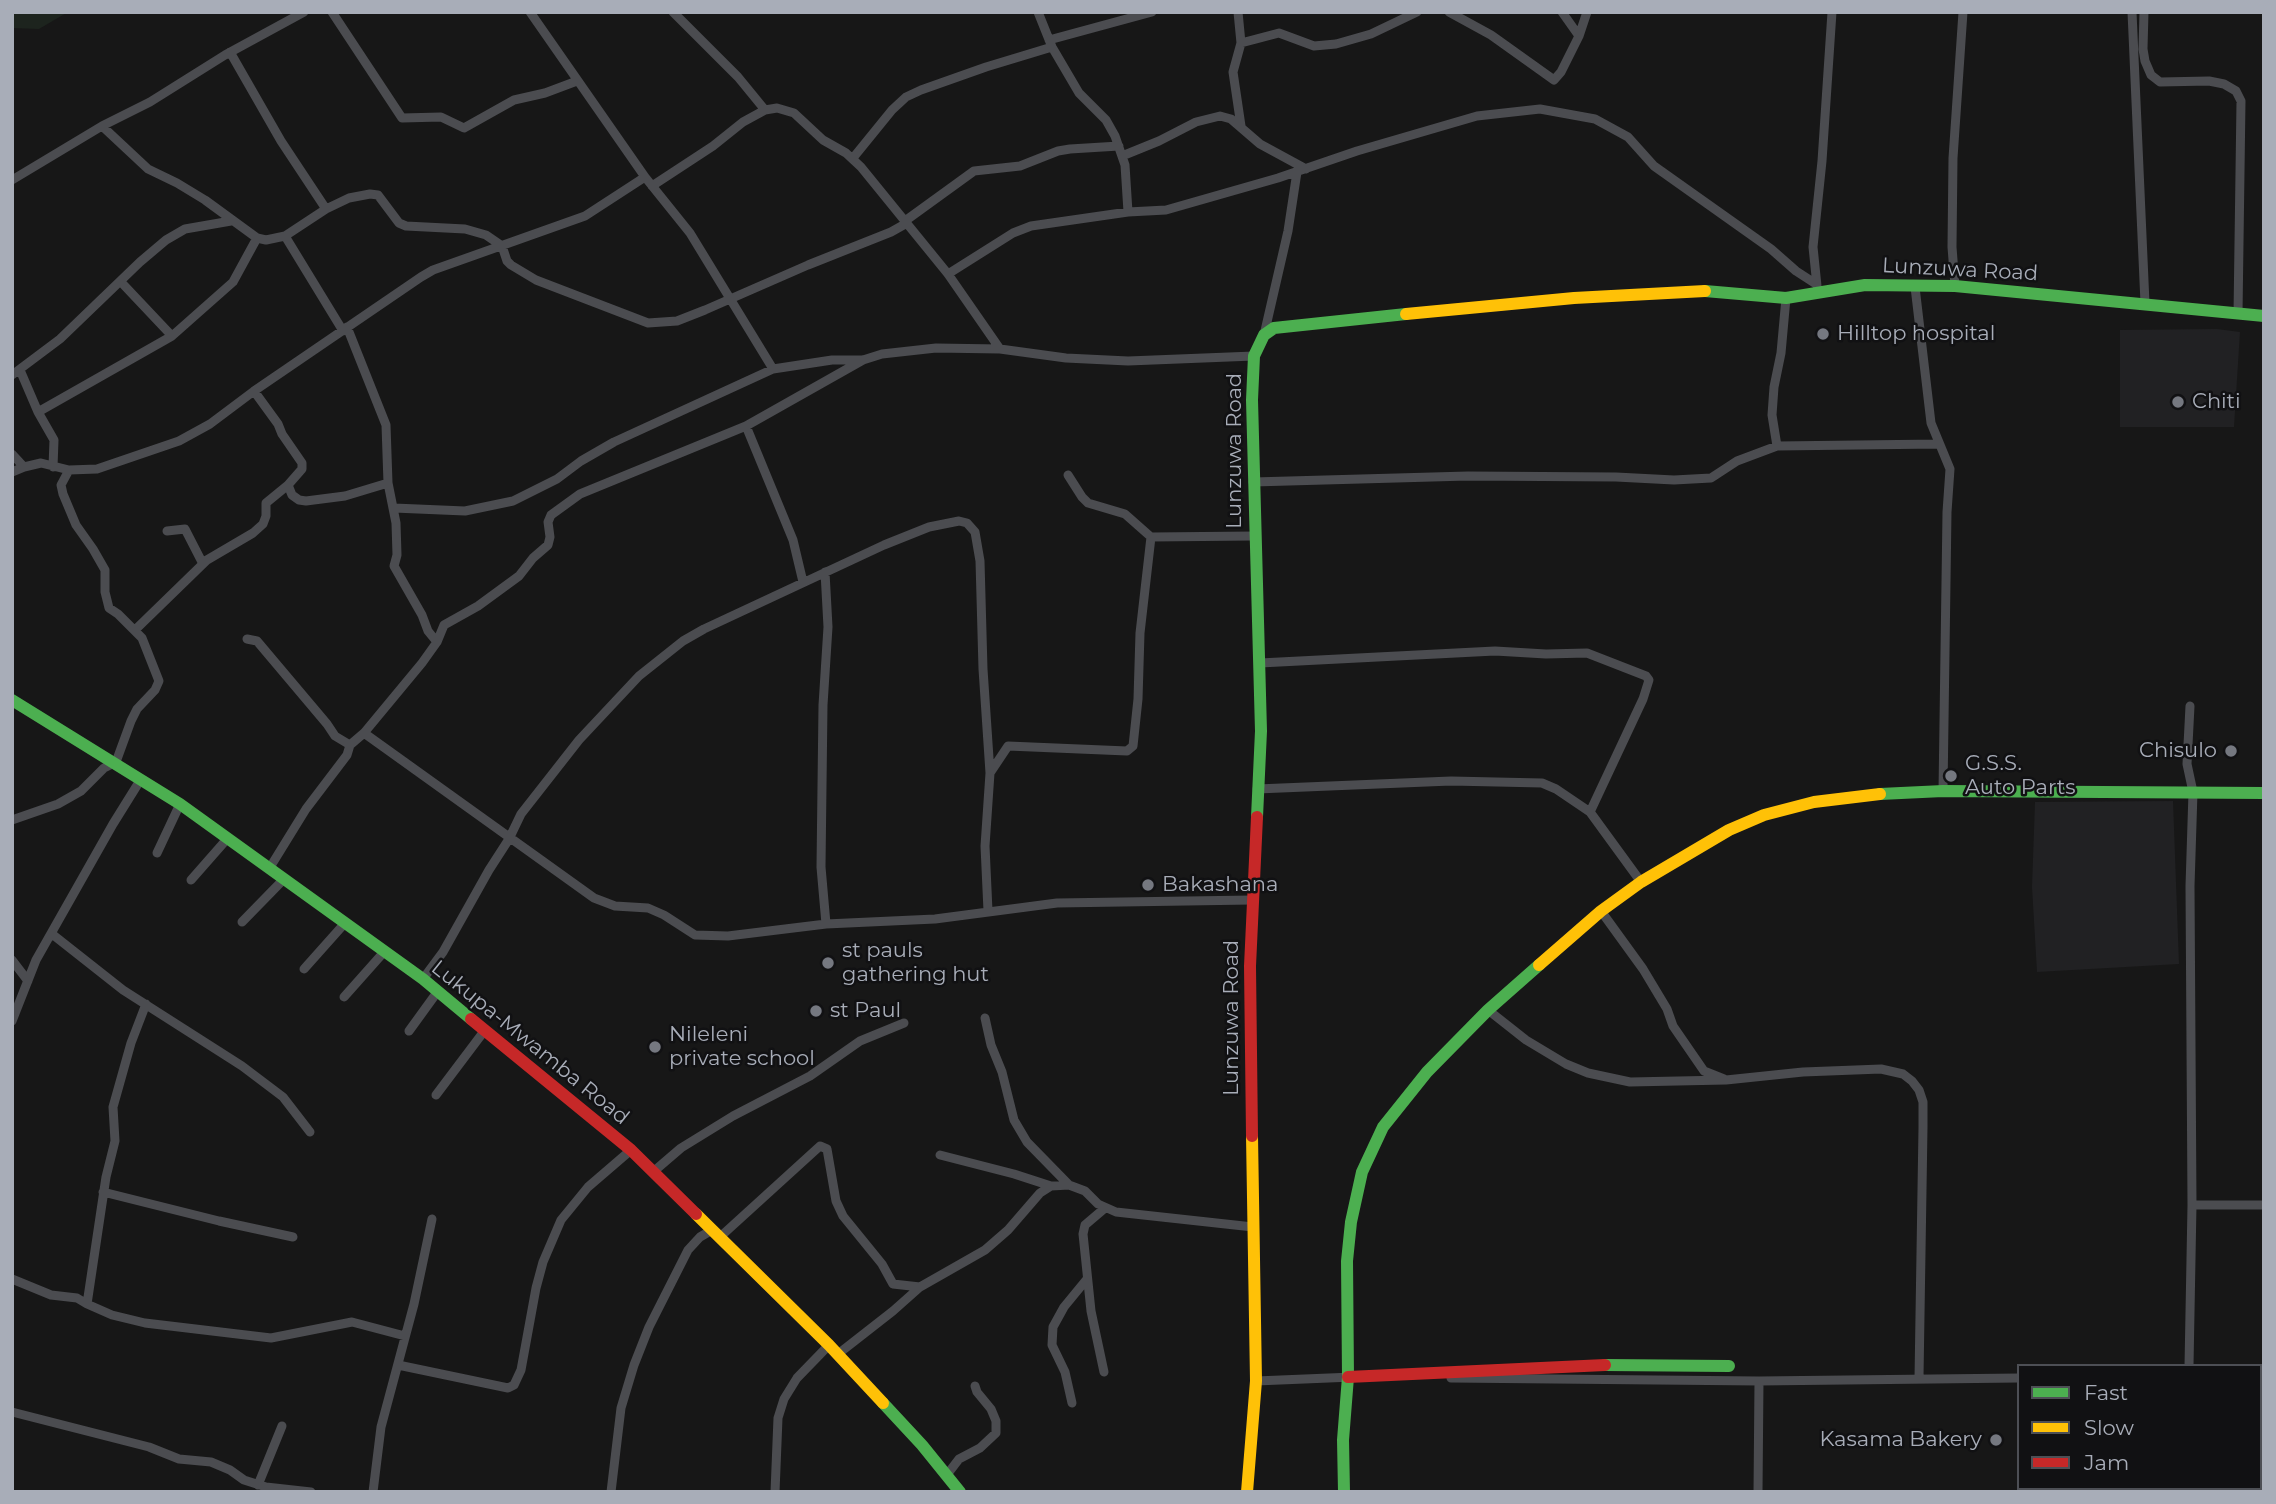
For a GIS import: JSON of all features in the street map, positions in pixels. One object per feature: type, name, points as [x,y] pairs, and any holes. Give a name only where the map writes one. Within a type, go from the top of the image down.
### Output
[{"type":"street","points":[[12,180],[102,126],[150,102],[230,52],[304,12]]},
{"type":"street","points":[[332,12],[402,118],[441,117],[464,128],[472,126],[505,104],[577,81]]},
{"type":"street","points":[[530,12],[645,177],[690,233],[773,369]]},
{"type":"street","points":[[673,12],[738,77],[765,110]]},
{"type":"street","points":[[1038,12],[1051,43],[1079,93],[1106,120],[1119,146],[1128,212]]},
{"type":"street","points":[[853,158],[906,97],[1051,43],[1153,12]]},
{"type":"street","points":[[1238,12],[1241,43],[1233,72],[1241,126]]},
{"type":"street","points":[[1241,43],[1279,33],[1314,46],[1336,44],[1371,34],[1417,12]]},
{"type":"street","points":[[1449,12],[1491,35],[1554,80],[1561,72],[1579,36],[1587,12]]},
{"type":"street","points":[[1562,12],[1579,36]]},
{"type":"street","points":[[1819,288],[1813,247],[1832,12]]},
{"type":"street","points":[[1955,286],[1952,247],[1953,158],[1963,12]]},
{"type":"street","points":[[2132,12],[2145,303]]},
{"type":"street","points":[[2144,12],[2143,49],[2151,75],[2160,82],[2209,81],[2224,84],[2236,91],[2241,101],[2238,314]]},
{"type":"street","points":[[230,52],[281,141],[326,209]]},
{"type":"street","points":[[652,186],[713,146],[743,122],[765,110],[777,108],[794,113],[824,140],[853,158],[948,274],[1000,349]]},
{"type":"street","points":[[948,274],[1013,233],[1031,226],[1128,212],[1166,210],[1477,116],[1540,108],[1595,119],[1628,137],[1654,166],[1771,249],[1819,288]]},
{"type":"street","points":[[1122,156],[1196,122],[1220,116],[1231,119],[1260,144],[1302,170]]},
{"type":"street","points":[[102,126],[148,169],[205,200],[230,221],[257,238],[266,240],[285,236],[326,209],[349,198],[378,195],[399,223],[406,226],[465,229],[485,235],[502,246],[507,261],[536,280],[648,323],[660,324],[677,321],[731,300],[891,232],[974,171],[1020,166],[1058,151],[1119,146]]},
{"type":"street","points":[[1264,335],[1302,170]]},
{"type":"street","points":[[12,472],[41,463],[69,470],[97,470],[178,441],[210,424],[254,391],[433,270],[585,216],[645,177]]},
{"type":"street","points":[[53,467],[54,440],[16,373],[60,339],[149,255],[185,229],[230,221]]},
{"type":"street","points":[[285,236],[345,329],[386,425],[388,483],[394,508],[397,555],[394,566],[428,631],[437,642]]},
{"type":"street","points":[[38,412],[172,336],[233,282],[257,238]]},
{"type":"street","points":[[121,282],[172,336]]},
{"type":"street","name":"Lunzuwa Road","points":[[1247,1492],[1256,1381],[1250,966],[1261,731],[1254,536],[1254,356],[1264,335],[1274,328],[1285,326],[1574,298],[1694,290],[1786,298],[1819,288],[1895,284],[1915,287],[1955,286],[2264,316]]},
{"type":"street","points":[[1915,287],[1928,409],[1938,444],[1950,469],[1943,791]]},
{"type":"street","points":[[1777,446],[1772,415],[1786,298]]},
{"type":"street","points":[[269,869],[306,809],[348,755],[350,745],[364,733],[422,663],[437,642],[444,625],[478,606],[519,576],[548,545],[548,522],[551,515],[564,504],[612,479],[746,426],[863,360],[901,350],[1000,349],[1066,358],[1129,361],[1254,356]]},
{"type":"street","points":[[394,508],[464,511],[513,501],[557,479],[614,442],[773,369],[832,360],[863,360]]},
{"type":"street","points":[[135,630],[217,552],[253,533],[266,516],[266,503],[302,469],[302,463],[278,424],[254,391]]},
{"type":"street","points":[[746,426],[793,540],[803,582]]},
{"type":"street","points":[[1254,482],[1468,476],[1674,480],[1711,478],[1737,461],[1777,446],[1938,444]]},
{"type":"street","points":[[12,454],[24,467]]},
{"type":"street","points":[[12,820],[58,804],[81,791],[104,768],[116,762],[137,709],[155,690],[159,681],[142,638],[109,608],[105,592],[105,570],[76,525],[63,494],[61,485],[69,470]]},
{"type":"street","points":[[1068,475],[1088,503],[1125,514],[1151,537],[1254,536]]},
{"type":"street","points":[[288,485],[292,495],[306,501],[345,496],[388,483]]},
{"type":"street","points":[[423,979],[443,952],[521,814],[553,771],[609,706],[639,676],[683,640],[884,545],[943,522],[967,523],[975,532],[979,561],[990,773],[985,846],[988,911]]},
{"type":"street","points":[[167,531],[185,529],[203,564]]},
{"type":"street","points":[[990,773],[1007,746],[1127,751],[1133,746],[1140,633],[1151,537]]},
{"type":"street","points":[[825,572],[828,627],[823,705],[821,867],[827,924]]},
{"type":"street","points":[[247,639],[257,640],[335,736],[350,745]]},
{"type":"street","points":[[1260,663],[1483,652],[1587,653],[1646,676],[1649,680],[1643,699],[1590,812]]},
{"type":"street","name":"Lukupa-Mwamba Road","points":[[12,700],[180,804],[423,979],[631,1150],[834,1349],[922,1445],[960,1492]]},
{"type":"street","points":[[2189,1364],[2192,1205],[2190,886],[2193,792],[2187,772],[2190,706]]},
{"type":"street","points":[[364,733],[509,839],[603,903],[648,908],[695,934],[728,936],[827,924],[935,919],[1057,903],[1252,900]]},
{"type":"street","points":[[12,1021],[28,981],[52,934],[141,779]]},
{"type":"street","points":[[1257,789],[1451,780],[1542,783],[1556,789],[1590,812],[1641,882]]},
{"type":"street","points":[[1344,1492],[1343,1440],[1348,1377],[1347,1261],[1351,1222],[1362,1172],[1383,1127],[1427,1072],[1488,1010],[1601,911],[1641,882],[1729,830],[1764,815],[1814,802],[1865,795],[1943,791],[2264,793]]},
{"type":"street","points":[[157,853],[180,804]]},
{"type":"street","points":[[191,880],[227,839]]},
{"type":"street","points":[[242,922],[283,880]]},
{"type":"street","points":[[1601,911],[1643,969],[1667,1009],[1673,1026],[1704,1071],[1726,1080]]},
{"type":"street","points":[[304,970],[345,923]]},
{"type":"street","points":[[52,934],[123,990],[242,1066],[283,1097],[310,1132]]},
{"type":"street","points":[[344,997],[384,952]]},
{"type":"street","points":[[12,960],[28,981]]},
{"type":"street","points":[[409,1031],[438,991]]},
{"type":"street","points":[[87,1304],[103,1192],[114,1141],[113,1107],[146,1004]]},
{"type":"street","points":[[1488,1010],[1526,1040],[1566,1064],[1588,1073],[1639,1083],[1881,1069],[1903,1074],[1919,1090],[1923,1102],[1919,1378]]},
{"type":"street","points":[[985,1018],[1014,1120],[1027,1142],[1069,1185]]},
{"type":"street","points":[[653,1172],[681,1148],[733,1116],[810,1076],[860,1041],[904,1023]]},
{"type":"street","points":[[436,1095],[485,1030]]},
{"type":"street","points":[[611,1492],[621,1408],[634,1365],[649,1327],[688,1250],[700,1237],[716,1233],[822,1145],[827,1149],[835,1201],[843,1216],[882,1264],[891,1282],[919,1287]]},
{"type":"street","points":[[398,1364],[508,1388],[514,1385],[522,1370],[539,1275],[561,1220],[588,1187],[631,1150]]},
{"type":"street","points":[[940,1155],[1051,1186],[1069,1185],[1085,1191],[1105,1208],[1116,1212],[1253,1227]]},
{"type":"street","points":[[775,1492],[778,1418],[784,1399],[797,1378],[919,1287],[985,1250],[1008,1230],[1040,1193],[1051,1186]]},
{"type":"street","points":[[103,1192],[219,1222],[293,1237]]},
{"type":"street","points":[[2192,1205],[2264,1205]]},
{"type":"street","points":[[1104,1372],[1087,1279],[1083,1234],[1085,1225],[1105,1208]]},
{"type":"street","points":[[373,1492],[381,1427],[432,1219]]},
{"type":"street","points":[[12,1279],[51,1296],[77,1298],[111,1315],[145,1323],[271,1338],[352,1322],[405,1335]]},
{"type":"street","points":[[1072,1403],[1065,1372],[1052,1345],[1054,1327],[1064,1307],[1087,1279]]},
{"type":"street","points":[[1256,1381],[1591,1366],[1729,1366]]},
{"type":"street","points":[[1348,1377],[1759,1381],[2017,1378]]},
{"type":"street","points":[[1758,1492],[1759,1381]]},
{"type":"street","points":[[946,1476],[959,1459],[980,1448],[996,1433],[996,1421],[991,1409],[975,1386]]},
{"type":"street","points":[[12,1412],[149,1447],[178,1459],[211,1462],[258,1485],[287,1491],[311,1492]]},
{"type":"street","points":[[258,1485],[282,1426]]},
{"type":"shaded area","points":[[12,12],[68,12],[39,29],[12,28]]},
{"type":"shaded area","name":"Chiti","points":[[2217,329],[2240,332],[2234,427],[2120,427],[2120,330]]},
{"type":"shaded area","points":[[2173,801],[2179,964],[2037,972],[2032,887],[2035,802]]},
{"type":"traffic: fast","points":[[1705,291],[1786,298],[1865,285],[1955,286],[2264,316]]},
{"type":"traffic: fast","points":[[1257,817],[1261,731],[1252,400],[1254,356],[1264,335],[1274,328],[1406,314]]},
{"type":"traffic: fast","points":[[12,700],[180,804],[423,979],[471,1019]]},
{"type":"traffic: fast","points":[[1880,794],[1943,791],[2264,793]]},
{"type":"traffic: fast","points":[[1344,1492],[1343,1440],[1348,1377],[1347,1261],[1351,1222],[1362,1172],[1383,1127],[1427,1072],[1488,1010],[1539,965]]},
{"type":"traffic: fast","points":[[1605,1365],[1729,1366]]},
{"type":"traffic: fast","points":[[883,1403],[960,1492]]},
{"type":"traffic: slow","points":[[1406,314],[1574,298],[1705,291]]},
{"type":"traffic: slow","points":[[1539,965],[1601,911],[1641,882],[1729,830],[1764,815],[1814,802],[1880,794]]},
{"type":"traffic: slow","points":[[1247,1492],[1256,1381],[1252,1136]]},
{"type":"traffic: slow","points":[[696,1214],[829,1345],[883,1403]]},
{"type":"traffic: jam","points":[[1252,1136],[1250,966],[1257,817]]},
{"type":"traffic: jam","points":[[471,1019],[631,1150],[696,1214]]},
{"type":"traffic: jam","points":[[1348,1377],[1605,1365]]},
{"type":"place","name":"Hilltop hospital","points":[[1823,334]]},
{"type":"place","name":"Chiti","points":[[2178,402]]},
{"type":"place","name":"Chisulo","points":[[2231,751]]},
{"type":"place","name":"G.S.S. Auto Parts","points":[[1951,776]]},
{"type":"place","name":"Bakashana","points":[[1148,885]]},
{"type":"place","name":"st pauls gathering hut","points":[[828,963]]},
{"type":"place","name":"st Paul","points":[[816,1011]]},
{"type":"place","name":"Nileleni private school","points":[[655,1047]]},
{"type":"place","name":"Kasama Bakery","points":[[1996,1440]]}]
